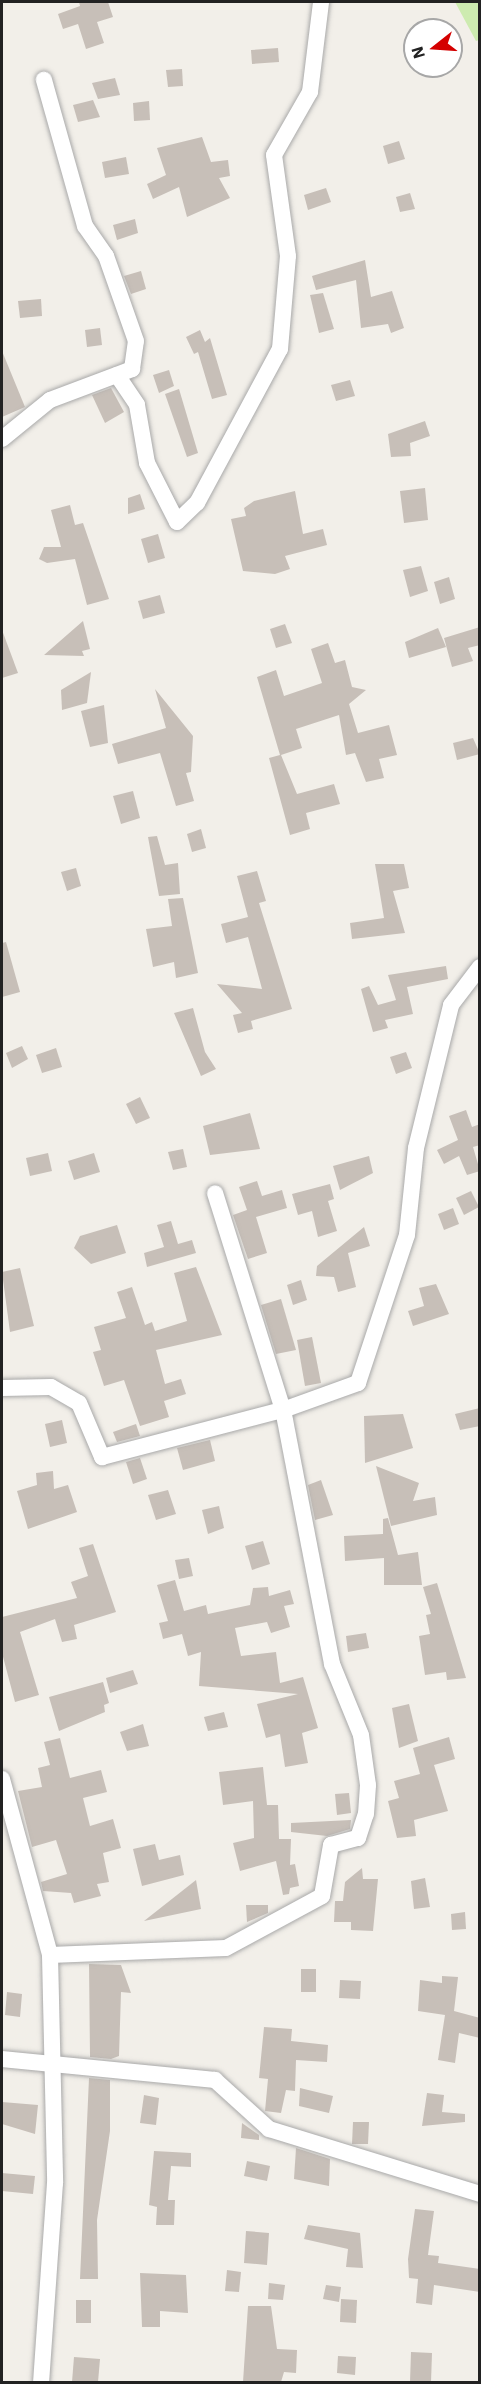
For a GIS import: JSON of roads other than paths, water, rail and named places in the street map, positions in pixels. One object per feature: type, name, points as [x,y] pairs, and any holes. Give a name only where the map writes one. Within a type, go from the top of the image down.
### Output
[{"type":"street","points":[[117,375],[137,405],[147,463],[177,522],[197,503],[280,349],[288,256],[274,155],[310,92],[321,2]]},
{"type":"street","points":[[2,440],[50,399],[132,369],[136,341],[106,256],[85,226],[44,80]]},
{"type":"street","points":[[2,1388],[51,1387],[79,1403],[102,1457],[283,1410],[358,1383],[407,1235],[416,1148],[451,1005],[480,967]]},
{"type":"street","points":[[50,1956],[226,1948],[322,1896],[331,1845],[358,1838],[368,1785],[361,1735],[332,1664],[283,1410],[215,1193]]},
{"type":"street","points":[[2,1779],[50,1956],[55,2184],[41,2382]]},
{"type":"street","points":[[2,2059],[54,2061],[215,2080],[269,2129],[480,2194]]}]
